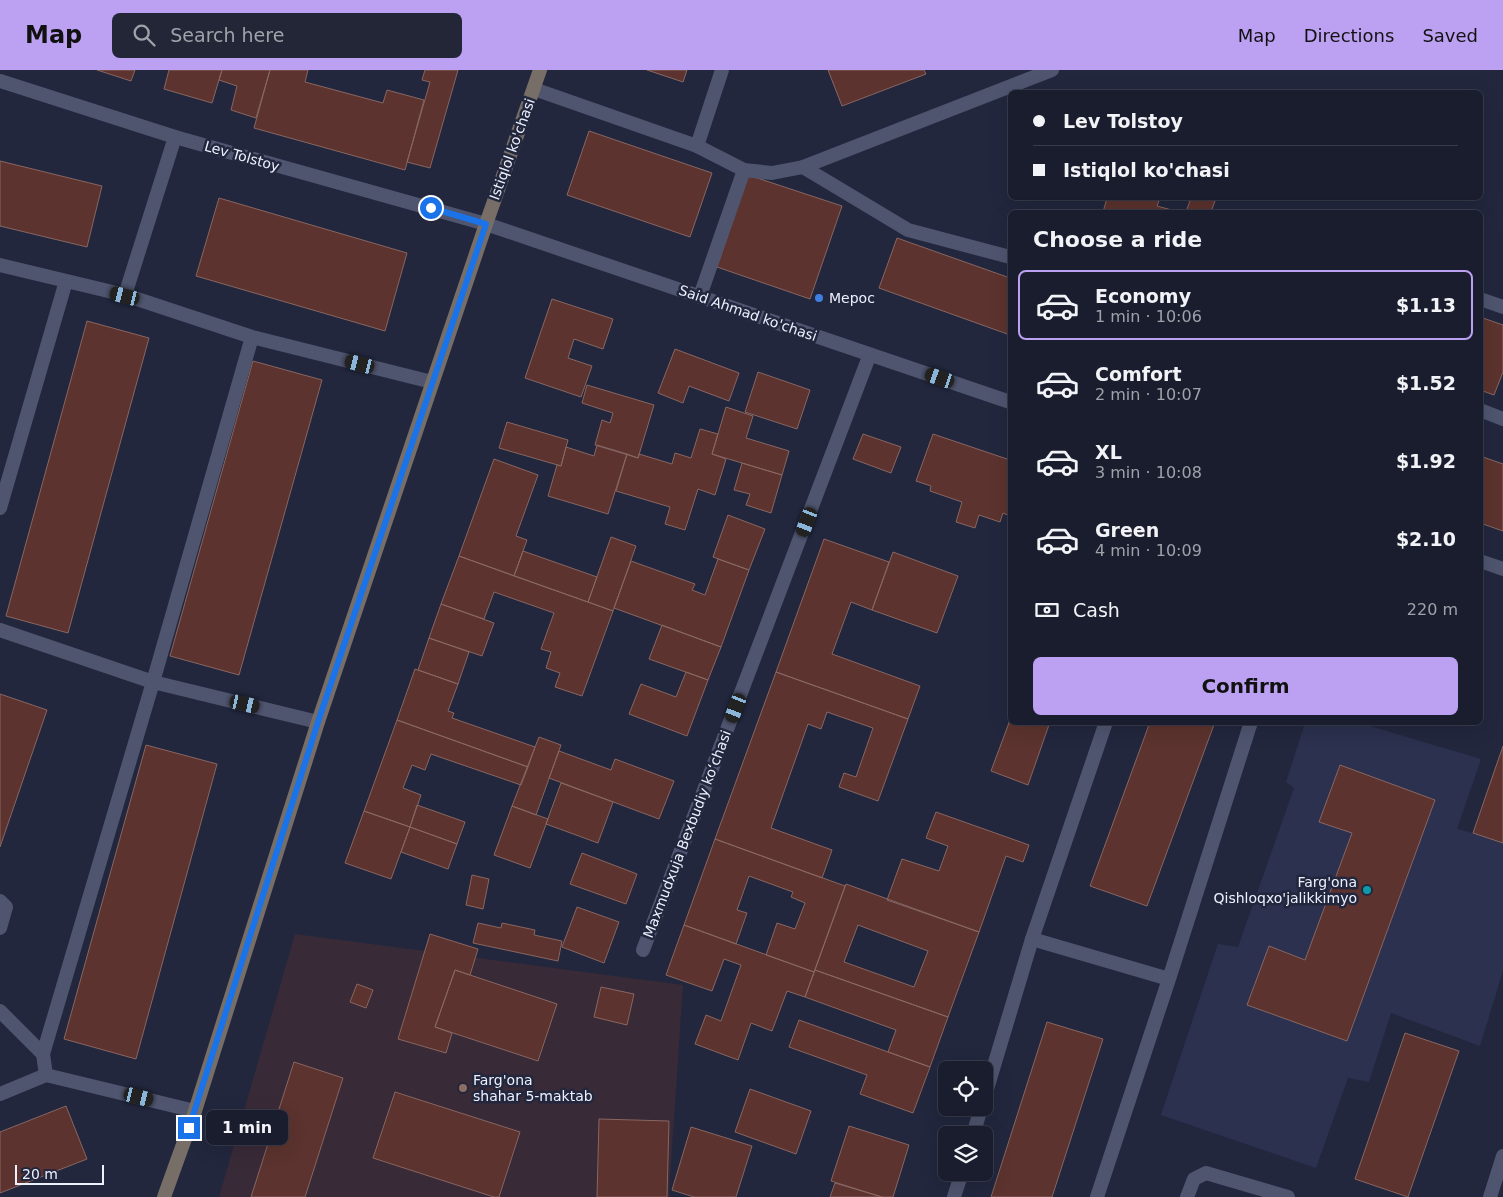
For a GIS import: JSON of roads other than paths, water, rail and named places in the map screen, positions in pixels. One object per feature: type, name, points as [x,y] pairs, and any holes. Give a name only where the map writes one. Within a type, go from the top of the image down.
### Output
[{"type":"main road","name":"Istiqlol ko'chasi","points":[[164,1197],[195,1110],[318,722],[432,382],[534,89],[537,71]]},
{"type":"street","points":[[697,146],[722,70]]},
{"type":"street","points":[[534,89],[697,146],[744,170],[772,173],[803,167],[1052,70]]},
{"type":"street","name":"Lev Tolstoy","points":[[0,81],[175,137],[486,224]]},
{"type":"street","points":[[125,296],[175,137]]},
{"type":"street","points":[[803,167],[908,230],[1008,257]]},
{"type":"street","points":[[700,296],[744,170]]},
{"type":"street","name":"Said Ahmad ko'chasi","points":[[486,224],[1008,401]]},
{"type":"street","points":[[0,265],[125,296],[252,336],[432,382]]},
{"type":"street","points":[[0,508],[66,281]]},
{"type":"street","points":[[1483,300],[1503,307]]},
{"type":"street","points":[[46,1075],[43,1054],[153,682],[252,336]]},
{"type":"street","name":"Maxmudxuja Bexbudiy koʻchasi","points":[[643,950],[870,354]]},
{"type":"street","points":[[1483,411],[1503,419]]},
{"type":"street","points":[[1483,562],[1503,569]]},
{"type":"street","points":[[0,630],[153,682],[318,722]]},
{"type":"street","points":[[993,1069],[1032,939],[1105,725]]},
{"type":"street","points":[[1096,1197],[1169,979],[1250,725]]},
{"type":"street","points":[[0,900],[6,907],[0,928]]},
{"type":"street","points":[[1032,939],[1169,979]]},
{"type":"street","points":[[0,1011],[43,1054]]},
{"type":"street","points":[[0,1094],[46,1075],[195,1110]]},
{"type":"street","points":[[1490,1197],[1503,1156]]},
{"type":"street","points":[[1188,1197],[1194,1179],[1206,1173],[1288,1197]]},
{"type":"street","points":[[954,1197],[959,1181]]},
{"type":"place","name":"Мерос","points":[[819,298]]},
{"type":"place","name":"Farg'ona Qishloqxo'jalikkimyo","points":[[1367,890]]},
{"type":"place","name":"Farg'ona shahar 5-maktab","points":[[463,1088]]}]
